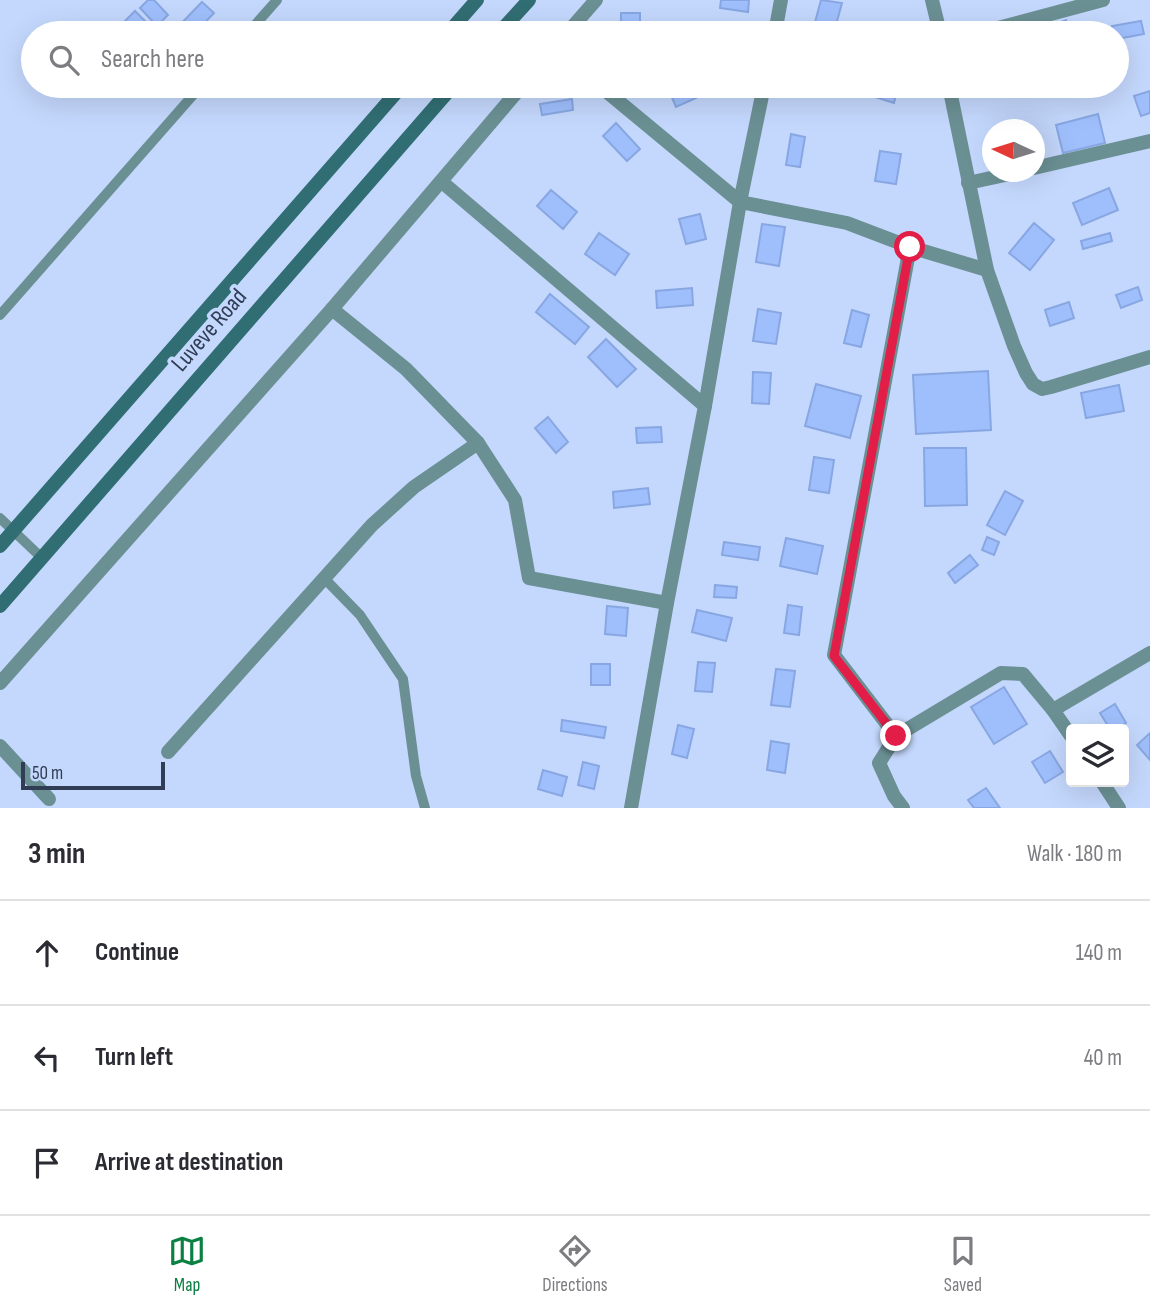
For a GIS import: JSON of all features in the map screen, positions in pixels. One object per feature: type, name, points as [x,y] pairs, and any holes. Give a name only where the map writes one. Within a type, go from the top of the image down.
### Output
[{"type":"street","points":[[459,21],[477,0]]},
{"type":"street","points":[[510,21],[529,0]]},
{"type":"street","points":[[578,21],[596,0]]},
{"type":"street","points":[[777,21],[781,0]]},
{"type":"street","points":[[932,0],[937,21]]},
{"type":"street","points":[[1024,21],[1103,0]]},
{"type":"street","name":"Luveve Road","points":[[0,546],[392,98]]},
{"type":"street","name":"Luveve Road","points":[[0,606],[442,98]]},
{"type":"street","points":[[0,683],[332,309],[512,98]]},
{"type":"street","points":[[614,98],[740,202],[847,223],[910,247],[987,270]]},
{"type":"street","points":[[631,808],[740,202],[762,98]]},
{"type":"street","points":[[951,98],[987,270],[1014,346],[1033,384],[1042,388],[1150,357]]},
{"type":"street","points":[[1045,165],[1150,141]]},
{"type":"street","points":[[968,183],[982,180]]},
{"type":"street","points":[[442,183],[705,406]]},
{"type":"street","points":[[896,736],[834,656],[910,247]]},
{"type":"street","points":[[332,309],[406,369],[478,443],[515,500],[529,578],[667,603]]},
{"type":"street","points":[[168,752],[399,498],[431,473],[478,443]]},
{"type":"street","points":[[1053,710],[1150,653]]},
{"type":"street","points":[[902,808],[880,763],[896,736],[1001,673],[1023,674],[1066,729]]},
{"type":"street","points":[[0,746],[49,799]]},
{"type":"street","points":[[1105,787],[1119,808]]},
{"type":"lane","points":[[259,21],[277,0]]},
{"type":"lane","points":[[0,315],[190,98]]},
{"type":"lane","points":[[0,518],[43,559]]},
{"type":"lane","points":[[324,578],[360,615],[403,679],[416,776],[425,808]]},
{"type":"building","points":[[148,0],[154,0],[168,15],[162,21],[152,21],[140,8]]},
{"type":"building","points":[[721,0],[749,0],[748,12],[720,8]]},
{"type":"building","points":[[821,0],[842,3],[837,21],[815,21]]},
{"type":"building","points":[[202,2],[214,13],[206,21],[184,21]]},
{"type":"building","points":[[135,11],[145,21],[125,21]]},
{"type":"building","points":[[621,13],[640,13],[640,21],[621,21]]},
{"type":"building","points":[[1141,21],[1144,34],[1129,37],[1129,23]]},
{"type":"building","points":[[1150,91],[1150,113],[1141,116],[1134,96]]},
{"type":"building","points":[[672,98],[696,98],[676,107]]},
{"type":"building","points":[[878,98],[895,98],[894,103]]},
{"type":"building","points":[[572,99],[573,110],[542,115],[540,104]]},
{"type":"building","points":[[1098,114],[1105,143],[1063,153],[1056,125]]},
{"type":"building","points":[[616,123],[640,149],[627,161],[603,136]]},
{"type":"building","points":[[791,134],[805,137],[800,167],[786,165]]},
{"type":"building","points":[[880,151],[901,154],[896,184],[875,181]]},
{"type":"building","points":[[1109,188],[1118,210],[1082,225],[1073,203]]},
{"type":"building","points":[[551,190],[577,212],[563,229],[537,206]]},
{"type":"building","points":[[700,214],[706,239],[686,244],[679,219]]},
{"type":"building","points":[[1034,223],[1054,240],[1030,270],[1009,253]]},
{"type":"building","points":[[762,224],[785,227],[779,266],[756,262]]},
{"type":"building","points":[[599,233],[629,254],[615,275],[585,254]]},
{"type":"building","points":[[1110,233],[1112,241],[1083,249],[1081,241]]},
{"type":"building","points":[[1138,287],[1142,300],[1121,308],[1116,295]]},
{"type":"building","points":[[692,288],[693,305],[657,308],[656,291]]},
{"type":"building","points":[[550,294],[589,327],[575,344],[536,312]]},
{"type":"building","points":[[1069,302],[1074,318],[1050,326],[1045,310]]},
{"type":"building","points":[[758,309],[781,313],[776,344],[753,341]]},
{"type":"building","points":[[852,310],[869,315],[861,347],[844,343]]},
{"type":"building","points":[[606,339],[636,369],[617,387],[588,357]]},
{"type":"building","points":[[988,371],[991,430],[916,434],[913,375]]},
{"type":"building","points":[[753,372],[771,373],[769,404],[752,403]]},
{"type":"building","points":[[816,384],[861,396],[850,438],[805,426]]},
{"type":"building","points":[[1119,385],[1124,411],[1086,418],[1081,393]]},
{"type":"building","points":[[548,417],[568,442],[556,453],[535,428]]},
{"type":"building","points":[[661,427],[662,442],[637,443],[636,428]]},
{"type":"building","points":[[924,448],[966,448],[967,505],[925,506]]},
{"type":"building","points":[[814,457],[834,460],[829,493],[809,490]]},
{"type":"building","points":[[648,488],[650,504],[614,508],[613,492]]},
{"type":"building","points":[[1005,491],[1023,501],[1005,535],[987,525]]},
{"type":"building","points":[[987,537],[999,542],[994,555],[982,550]]},
{"type":"building","points":[[786,538],[823,546],[817,574],[780,566]]},
{"type":"building","points":[[724,542],[760,547],[758,560],[722,555]]},
{"type":"building","points":[[970,555],[978,565],[955,583],[948,573]]},
{"type":"building","points":[[715,585],[737,587],[736,598],[714,597]]},
{"type":"building","points":[[788,605],[802,607],[799,635],[784,633]]},
{"type":"building","points":[[607,606],[628,608],[626,636],[605,634]]},
{"type":"building","points":[[697,610],[732,618],[726,641],[692,632]]},
{"type":"building","points":[[698,662],[715,663],[712,692],[695,691]]},
{"type":"building","points":[[591,664],[610,664],[610,685],[591,685]]},
{"type":"building","points":[[776,669],[795,671],[790,707],[771,705]]},
{"type":"building","points":[[1004,687],[1027,724],[994,744],[971,707]]},
{"type":"building","points":[[1115,704],[1126,723],[1107,724],[1100,713]]},
{"type":"building","points":[[562,720],[606,727],[604,738],[561,731]]},
{"type":"building","points":[[678,725],[694,729],[687,758],[672,754]]},
{"type":"building","points":[[1150,733],[1150,760],[1137,745]]},
{"type":"building","points":[[771,741],[789,744],[785,773],[767,770]]},
{"type":"building","points":[[1050,751],[1063,772],[1045,783],[1032,762]]},
{"type":"building","points":[[583,762],[599,766],[594,789],[578,785]]},
{"type":"building","points":[[543,770],[567,777],[562,796],[538,789]]},
{"type":"building","points":[[986,788],[1000,808],[974,808],[968,800]]},
{"type":"route","points":[[896,736],[834,656],[910,247]]}]
